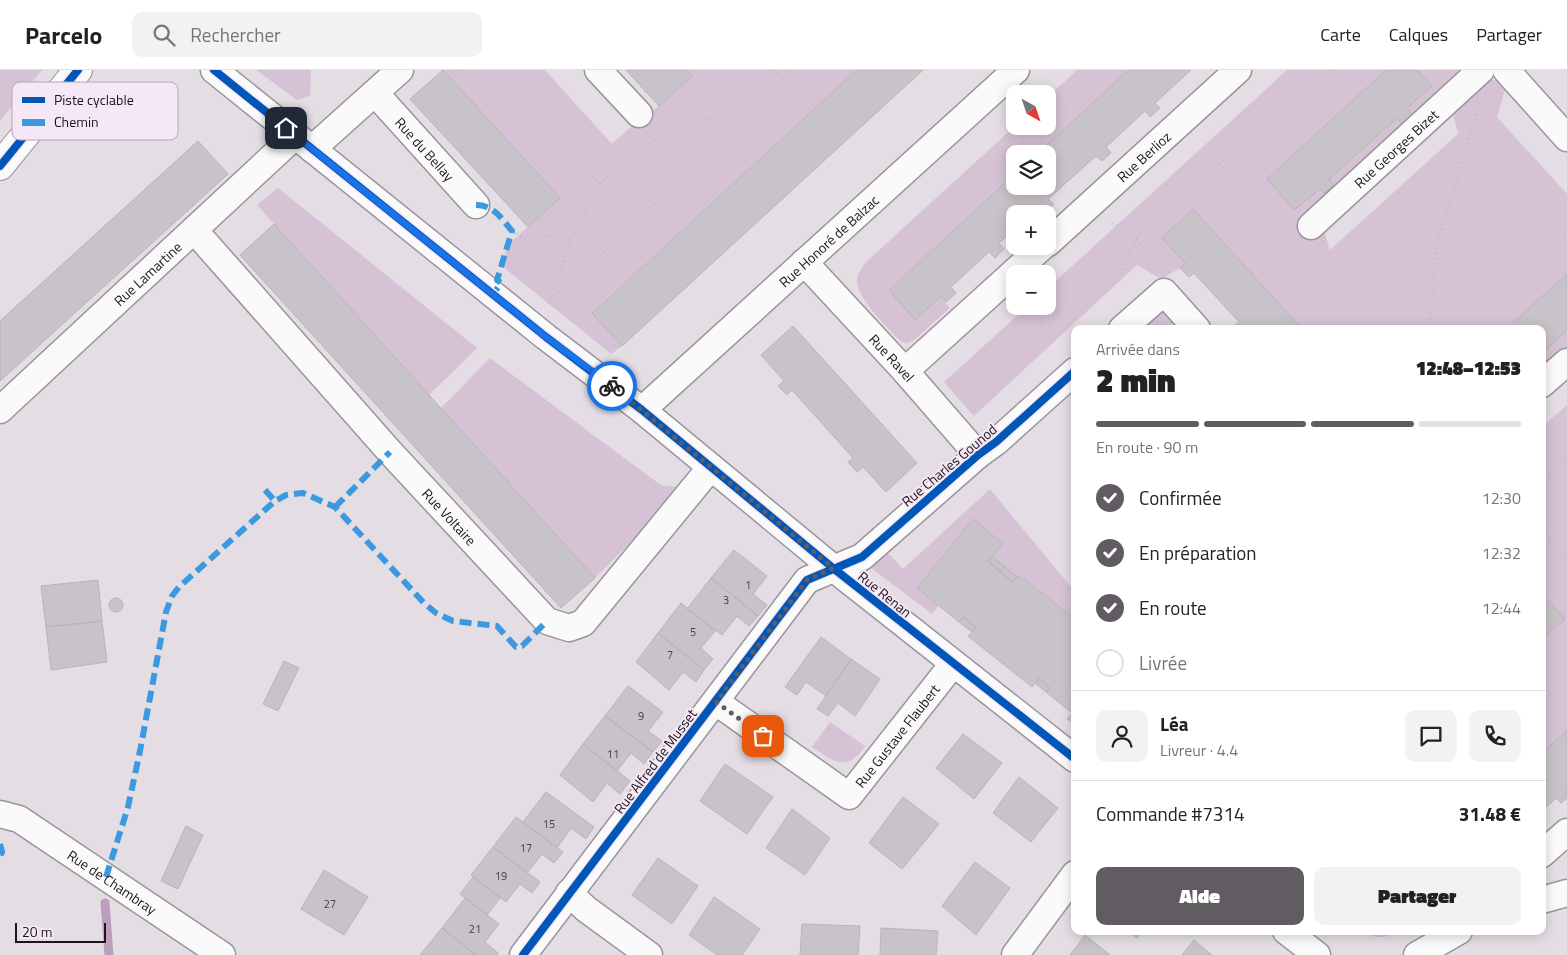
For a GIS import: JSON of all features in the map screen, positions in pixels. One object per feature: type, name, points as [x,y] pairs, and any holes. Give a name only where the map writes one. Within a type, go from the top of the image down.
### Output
[{"type":"street","points":[[68,82],[78,70]]},
{"type":"street","name":"Rue Renan","points":[[214,70],[546,337],[642,410],[833,568],[1071,756]]},
{"type":"street","name":"Rue Lamartine","points":[[0,410],[194,230],[304,142],[375,93],[400,70]]},
{"type":"street","points":[[598,70],[639,114]]},
{"type":"street","name":"Rue Honoré de Balzac","points":[[642,410],[1016,70]]},
{"type":"street","name":"Rue Berlioz","points":[[1056,236],[1238,70]]},
{"type":"street","name":"Rue Georges Bizet","points":[[1311,226],[1481,70]]},
{"type":"street","points":[[1506,70],[1567,138]]},
{"type":"street","name":"Rue du Bellay","points":[[375,93],[476,205]]},
{"type":"street","points":[[0,166],[21,140]]},
{"type":"street","name":"Rue Voltaire","points":[[194,230],[390,452],[547,621],[569,628],[583,623],[711,467]]},
{"type":"street","points":[[905,371],[1034,255]]},
{"type":"street","name":"Rue Ravel","points":[[804,262],[905,371],[978,455]]},
{"type":"street","points":[[1127,325],[1164,292],[1193,325]]},
{"type":"street","points":[[1546,380],[1567,362]]},
{"type":"street","name":"Rue Charles Gounod","points":[[833,568],[862,556],[978,455],[996,442],[1071,375]]},
{"type":"street","name":"Rue Alfred de Musset","points":[[523,955],[807,580],[833,568]]},
{"type":"street","name":"Rue Gustave Flaubert","points":[[716,702],[849,796],[953,664]]},
{"type":"street","name":"Rue de Chambray","points":[[0,814],[19,819],[222,955]]},
{"type":"street","points":[[1546,850],[1567,832]]},
{"type":"street","points":[[1015,955],[1071,879]]},
{"type":"street","points":[[1546,899],[1567,893]]},
{"type":"street","points":[[569,894],[586,909],[649,955]]},
{"type":"street","points":[[1291,935],[1317,955]]},
{"type":"street","points":[[1417,955],[1451,935]]},
{"type":"path","points":[[456,70],[463,77],[507,101],[540,144],[600,183]]},
{"type":"path","points":[[773,70],[811,112]]},
{"type":"path","points":[[548,301],[746,122],[760,98],[793,70]]},
{"type":"path","points":[[951,425],[966,408],[987,368],[1054,316],[1122,271],[1136,239],[1182,189],[1220,163],[1313,89],[1328,70]]},
{"type":"path","points":[[551,308],[548,301],[572,239],[600,183],[659,137],[760,98]]},
{"type":"path","points":[[1430,325],[1436,247],[1480,107]]},
{"type":"path","points":[[1220,163],[1302,235],[1311,226]]},
{"type":"path","points":[[1084,210],[1128,230],[1167,273],[1164,292]]},
{"type":"path","points":[[1436,247],[1525,211],[1567,237]]},
{"type":"path","points":[[512,231],[526,239],[534,240],[549,235],[572,239]]},
{"type":"path","points":[[1546,477],[1567,459]]},
{"type":"path","points":[[1546,537],[1567,561]]},
{"type":"shaded area","points":[[0,70],[42,70],[32,82],[12,82],[12,106],[0,121]]},
{"type":"shaded area","points":[[256,70],[311,70],[310,96],[297,100]]},
{"type":"shaded area","points":[[443,70],[545,70],[612,144],[692,76],[687,70],[857,70],[592,312],[622,346],[611,354],[502,266],[507,246],[559,198]]},
{"type":"shaded area","points":[[1077,70],[1130,70],[1048,145],[1006,145],[1006,183],[889,289],[915,319],[941,296],[950,308],[914,340],[907,343],[901,342],[861,295],[857,279],[862,268],[866,262],[1006,134],[1056,135],[1056,90]]},
{"type":"shaded area","points":[[1287,70],[1471,70],[1323,227],[1330,250],[1458,134],[1452,110],[1489,80],[1497,80],[1505,90],[1497,117],[1567,194],[1567,350],[1546,369],[1546,325],[1298,325],[1193,209],[1163,238],[1185,263],[1180,268],[1161,279],[1137,265],[974,416],[944,382],[1018,315],[1056,315],[1056,281]]},
{"type":"shaded area","points":[[278,188],[477,348],[429,395],[257,205]]},
{"type":"shaded area","points":[[1151,311],[1173,313],[1182,322],[1169,325],[1136,325]]},
{"type":"shaded area","points":[[490,358],[662,486],[686,487],[595,578],[441,408]]},
{"type":"shaded area","points":[[1567,405],[1567,731],[1546,750],[1546,636],[1565,619],[1546,597],[1546,423]]},
{"type":"shaded area","points":[[990,489],[1071,587],[1071,616],[1020,575],[1017,577],[992,556],[1003,542],[973,519],[917,587],[939,605],[932,614],[870,567],[887,552],[903,569]]},
{"type":"shaded area","points":[[830,722],[865,746],[852,760],[840,762],[833,760],[812,747]]},
{"type":"shaded area","points":[[1370,935],[1391,935],[1382,937]]},
{"type":"building","points":[[443,70],[560,198],[528,227],[410,99]]},
{"type":"building","points":[[626,70],[687,70],[692,76],[659,106]]},
{"type":"building","points":[[857,70],[923,70],[622,346],[592,313]]},
{"type":"building","points":[[1129,70],[1191,70],[1155,103],[1160,108],[1150,117],[1145,111],[1106,147],[1111,153],[1102,161],[1096,156],[1056,192],[1056,145],[1047,145]]},
{"type":"building","points":[[1386,70],[1417,70],[1432,86],[1407,108],[1412,114],[1402,123],[1397,118],[1329,179],[1334,185],[1324,193],[1320,189],[1294,210],[1267,179]]},
{"type":"building","points":[[198,141],[228,174],[0,381],[0,321]]},
{"type":"building","points":[[1006,182],[1006,195],[1052,195],[1048,199],[1054,204],[1053,205],[1006,205],[1006,237],[999,243],[1004,249],[995,258],[989,252],[951,287],[956,293],[946,302],[941,296],[915,320],[889,290]]},
{"type":"building","points":[[1193,209],[1298,325],[1235,325],[1239,322],[1194,273],[1189,277],[1180,268],[1185,263],[1162,238]]},
{"type":"building","points":[[274,224],[595,578],[561,608],[240,255]]},
{"type":"building","points":[[1567,274],[1567,330],[1546,349],[1546,325],[1510,325]]},
{"type":"building","points":[[793,326],[917,463],[886,492],[863,467],[857,472],[848,462],[853,458],[792,390],[787,395],[778,386],[784,381],[761,355]]},
{"type":"building","points":[[973,519],[1003,543],[988,561],[1013,582],[1019,575],[1071,616],[1071,712],[1046,692],[1050,688],[1039,678],[1032,687],[968,636],[976,628],[963,617],[959,622],[917,588]]},
{"type":"building","points":[[734,550],[767,576],[753,594],[767,605],[758,616],[711,578]]},
{"type":"building","points":[[992,556],[1004,566],[1000,572],[988,561]]},
{"type":"building","points":[[1004,566],[1017,577],[1013,582],[1000,572]]},
{"type":"building","points":[[711,578],[758,616],[749,626],[737,616],[722,635],[687,609]]},
{"type":"building","points":[[98,580],[102,621],[46,627],[41,586]]},
{"type":"building","points":[[116,598],[121,600],[123,605],[121,610],[116,612],[111,610],[109,605],[111,600]]},
{"type":"building","points":[[1546,598],[1565,619],[1546,636]]},
{"type":"building","points":[[681,603],[715,631],[701,648],[713,659],[704,670],[658,633]]},
{"type":"building","points":[[963,617],[976,628],[972,632],[959,622]]},
{"type":"building","points":[[102,621],[107,662],[51,670],[46,627]]},
{"type":"building","points":[[658,633],[704,670],[696,682],[683,672],[669,690],[636,662]]},
{"type":"building","points":[[821,637],[851,659],[826,696],[806,682],[797,695],[785,687]]},
{"type":"building","points":[[851,659],[880,679],[855,716],[838,703],[828,716],[817,709]]},
{"type":"building","points":[[284,661],[299,668],[278,711],[263,704]]},
{"type":"building","points":[[1039,678],[1050,688],[1046,692],[1035,683]]},
{"type":"building","points":[[628,686],[663,712],[648,731],[662,741],[653,752],[605,716]]},
{"type":"building","points":[[605,716],[653,752],[644,764],[631,753],[617,771],[583,744]]},
{"type":"building","points":[[1567,731],[1567,798],[1561,803],[1556,798],[1546,807],[1546,749]]},
{"type":"building","points":[[963,734],[1002,763],[974,799],[936,768]]},
{"type":"building","points":[[583,744],[630,781],[620,794],[607,783],[593,802],[560,775]]},
{"type":"building","points":[[725,764],[773,797],[747,834],[700,801]]},
{"type":"building","points":[[1019,777],[1058,808],[1031,842],[993,813]]},
{"type":"building","points":[[546,792],[594,827],[586,839],[571,828],[557,848],[523,822]]},
{"type":"building","points":[[903,797],[939,824],[902,869],[869,843]]},
{"type":"building","points":[[792,809],[830,838],[805,875],[766,848]]},
{"type":"building","points":[[516,817],[563,852],[554,863],[542,854],[527,873],[493,847]]},
{"type":"building","points":[[186,826],[203,835],[178,889],[161,881]]},
{"type":"building","points":[[493,847],[540,882],[532,893],[520,884],[506,902],[471,875]]},
{"type":"building","points":[[658,858],[698,886],[672,924],[632,895]]},
{"type":"building","points":[[975,862],[1010,888],[976,935],[942,906]]},
{"type":"building","points":[[324,870],[368,897],[344,935],[301,909]]},
{"type":"building","points":[[473,877],[500,898],[487,915],[460,894]]},
{"type":"building","points":[[714,897],[760,929],[742,955],[717,955],[689,935]]},
{"type":"building","points":[[465,898],[499,924],[485,942],[498,953],[497,955],[476,955],[442,928]]},
{"type":"building","points":[[802,924],[860,926],[858,955],[800,955]]},
{"type":"building","points":[[442,928],[476,955],[420,955]]},
{"type":"building","points":[[881,928],[938,931],[936,955],[880,955]]},
{"type":"building","points":[[1085,935],[1110,955],[1070,955]]},
{"type":"building","points":[[1194,940],[1212,955],[1182,955]]},
{"type":"waterway","points":[[105,903],[109,955]]},
{"type":"marked path","points":[[476,205],[488,207],[501,217],[512,231],[497,280],[501,283],[493,294]]},
{"type":"marked path","points":[[335,507],[390,452]]},
{"type":"marked path","points":[[265,490],[275,501]]},
{"type":"marked path","points":[[106,877],[128,807],[166,612],[172,596],[179,587],[275,501],[286,495],[303,493],[335,507],[424,603],[436,613],[453,621],[497,626],[516,647],[522,646],[547,621]]},
{"type":"marked path","points":[[0,844],[2,852],[0,857]]},
{"type":"cycle path","points":[[68,82],[78,70]]},
{"type":"cycle path","points":[[214,70],[546,337],[642,410],[833,568],[1071,756]]},
{"type":"cycle path","points":[[0,166],[21,140]]},
{"type":"cycle path","points":[[523,955],[807,580],[862,557],[1071,375]]},
{"type":"way so far","points":[[612,386],[833,568],[807,580],[716,702],[763,736]]},
{"type":"route","points":[[286,128],[546,337],[612,386]]}]
